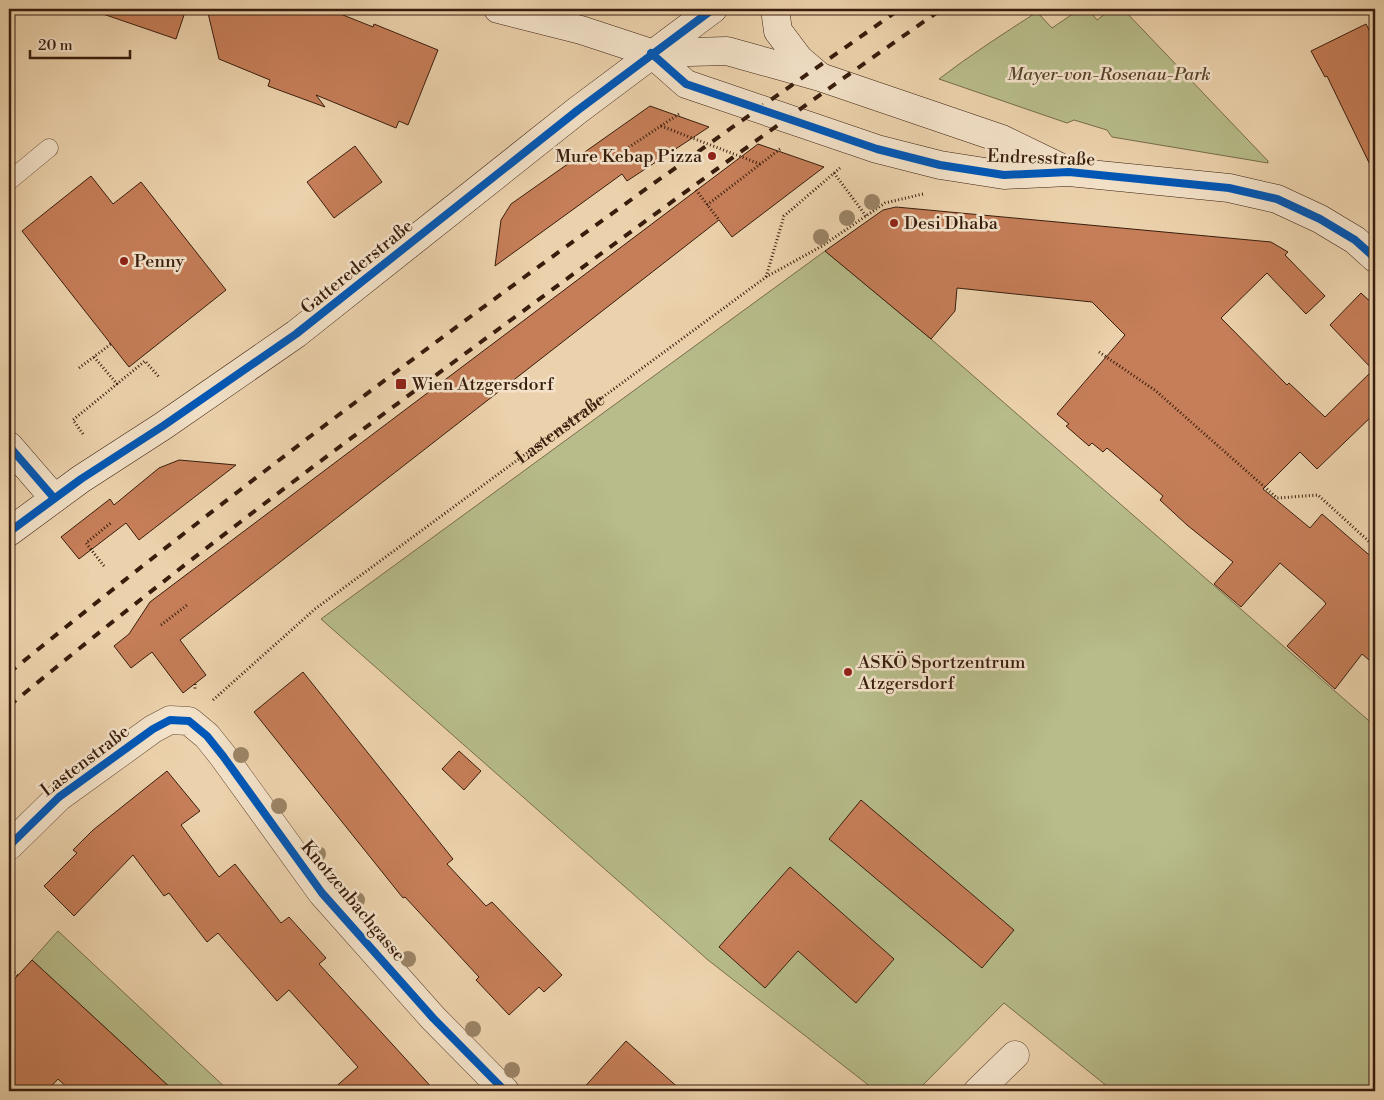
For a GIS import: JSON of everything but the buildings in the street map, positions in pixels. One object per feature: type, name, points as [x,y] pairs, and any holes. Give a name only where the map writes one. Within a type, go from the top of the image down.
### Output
[{"type":"street","name":"Endresstraße","points":[[498,9],[580,30],[651,53],[727,51],[820,77],[1002,139],[1068,172]]},
{"type":"street","name":"Gatterederstraße","points":[[9,532],[54,498],[296,334],[651,53],[713,9]]},
{"type":"street","points":[[775,9],[778,31],[799,59],[820,77]]},
{"type":"street","name":"Endresstraße","points":[[651,53],[686,84],[877,149],[940,164],[1004,175],[1068,172],[1229,188],[1278,199],[1320,219],[1348,236],[1375,258]]},
{"type":"street","points":[[9,446],[54,498]]},
{"type":"street","name":"Lastenstraße","points":[[9,846],[59,797],[153,728],[170,720],[189,721]]},
{"type":"street","name":"Knotzenbachgasse","points":[[189,721],[207,736],[223,756],[322,893],[433,1018],[505,1091]]},
{"type":"street","points":[[978,1091],[1015,1055]]},
{"type":"lane","points":[[9,181],[49,148]]},
{"type":"path","points":[[611,160],[682,111]]},
{"type":"path","points":[[661,126],[760,164]]},
{"type":"path","points":[[707,205],[783,146]]},
{"type":"path","points":[[766,277],[784,216],[847,162]]},
{"type":"path","points":[[834,173],[866,216]]},
{"type":"path","points":[[696,190],[719,220]]},
{"type":"path","points":[[79,368],[111,344]]},
{"type":"path","points":[[1099,352],[1156,391],[1276,498],[1318,495],[1375,548]]},
{"type":"path","points":[[94,358],[118,385]]},
{"type":"path","points":[[83,434],[73,420],[145,361],[159,377]]},
{"type":"path","points":[[104,566],[86,543],[112,522]]},
{"type":"path","points":[[161,625],[187,605]]},
{"type":"path","points":[[195,684],[195,691]]},
{"type":"path","points":[[9,968],[18,976]]},
{"type":"green space","name":"Mayer-von-Rosenau-Park","points":[[1080,9],[1088,9],[1097,20],[1112,9],[1123,9],[1268,163],[1112,137],[1107,130],[1074,120],[1067,123],[939,79],[1037,12],[1052,28]]},
{"type":"green space","name":"ASKÖ Sportzentrum Atzgersdorf","points":[[825,251],[931,339],[1375,726],[1375,1091],[1113,1091],[1004,1003],[917,1091],[876,1091],[708,960],[321,619]]},
{"type":"green space","points":[[58,931],[229,1091],[174,1091],[32,960]]},
{"type":"railway","points":[[9,673],[227,500],[448,333],[900,9]]},
{"type":"railway","points":[[9,706],[196,556],[386,412],[727,162],[942,9]]},
{"type":"cycle path","points":[[9,532],[81,479],[163,426],[296,334],[578,110],[713,9]]},
{"type":"cycle path","points":[[651,53],[686,84],[877,149],[940,165],[1004,175],[1069,172],[1229,188],[1277,199],[1320,219],[1355,240],[1375,258]]},
{"type":"cycle path","points":[[9,446],[54,498]]},
{"type":"cycle path","points":[[9,846],[59,797],[153,729],[170,720],[189,721],[207,736],[223,756],[322,893],[433,1018],[505,1091]]},
{"type":"place","name":"Mure Kebap Pizza","points":[[712,156]]},
{"type":"place","name":"Desi Dhaba","points":[[894,223]]},
{"type":"place","name":"Penny","points":[[124,261]]},
{"type":"place","name":"Wien Atzgersdorf","points":[[401,384]]},
{"type":"place","name":"ASKÖ Sportzentrum Atzgersdorf","points":[[848,672]]}]
